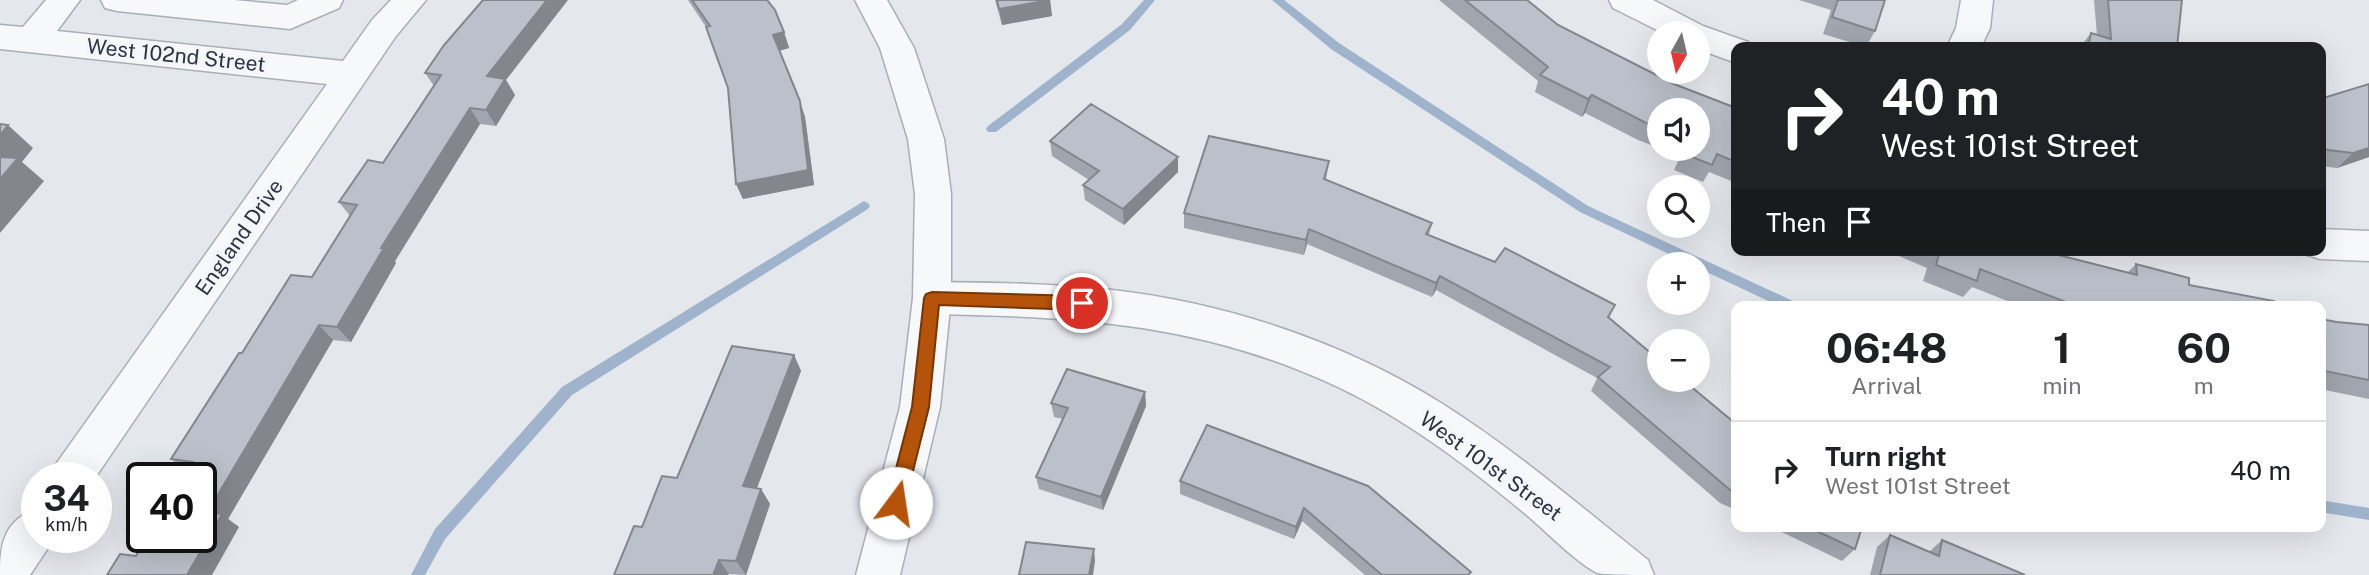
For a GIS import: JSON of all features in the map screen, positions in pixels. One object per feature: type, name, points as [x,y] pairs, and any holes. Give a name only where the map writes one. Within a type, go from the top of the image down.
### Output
[{"type":"street","points":[[15,39],[64,0]]},
{"type":"street","points":[[117,0],[290,17],[327,0]]},
{"type":"street","name":"England Drive","points":[[82,462],[384,28],[410,0]]},
{"type":"street","points":[[872,0],[897,48],[926,139],[933,194],[932,298],[920,407],[878,575]]},
{"type":"street","points":[[1625,0],[1668,21]]},
{"type":"street","points":[[1966,42],[1973,28],[1978,0]]},
{"type":"street","name":"West 102nd Street","points":[[15,39],[353,74]]},
{"type":"street","points":[[1710,41],[1731,49]]},
{"type":"street","points":[[2326,244],[2369,246]]},
{"type":"street","name":"West 101st Street","points":[[932,298],[1082,303],[1168,314],[1216,325],[1309,356],[1388,394],[1455,434],[1514,478],[1632,575]]},
{"type":"street","points":[[4,575],[21,551]]},
{"type":"building","points":[[483,0],[547,0],[487,76],[505,79],[486,110],[470,108],[381,248],[384,248],[337,327],[319,325],[217,496],[217,462],[171,459],[291,275],[312,277],[357,205],[339,202],[368,160],[383,163],[441,75],[425,73],[444,45]]},
{"type":"building","points":[[692,0],[767,0],[775,10],[784,32],[773,35],[800,101],[808,170],[736,184],[728,88],[706,27],[710,26]]},
{"type":"building","points":[[997,0],[1050,0],[999,9]]},
{"type":"building","points":[[1465,0],[1527,0],[1558,25],[1647,70],[1647,84],[1674,84],[1731,106],[1731,160],[1717,154],[1712,165],[1702,161],[1710,161],[1710,98],[1647,98],[1647,123],[1592,95],[1588,99],[1540,75],[1548,67]]},
{"type":"building","points":[[1838,0],[1885,0],[1875,31],[1832,17]]},
{"type":"building","points":[[2108,0],[2182,0],[2178,42],[2089,42],[2091,33],[2111,39]]},
{"type":"building","points":[[2369,84],[2369,148],[2353,153],[2326,150],[2326,97]]},
{"type":"building","points":[[1091,104],[1178,157],[1123,209],[1083,185],[1099,171],[1050,141]]},
{"type":"building","points":[[0,124],[8,125],[0,135]]},
{"type":"building","points":[[1209,136],[1329,161],[1324,179],[1432,223],[1426,234],[1495,262],[1505,248],[1615,305],[1608,317],[1647,350],[1647,392],[1697,392],[1731,420],[1731,490],[1598,377],[1610,367],[1440,276],[1436,283],[1309,229],[1306,240],[1184,213]]},
{"type":"building","points":[[0,157],[18,158],[0,179]]},
{"type":"building","points":[[1939,256],[2063,256],[2137,275],[2136,264],[2189,278],[2189,285],[2274,301],[2063,301],[1980,269],[1977,281],[1936,265]]},
{"type":"building","points":[[2326,320],[2369,325],[2369,380],[2326,371]]},
{"type":"building","points":[[732,346],[794,355],[743,486],[761,489],[736,561],[719,560],[713,575],[614,575],[634,526],[642,527],[662,476],[677,478]]},
{"type":"building","points":[[1067,369],[1145,392],[1101,497],[1036,477],[1068,408],[1051,403]]},
{"type":"building","points":[[1207,425],[1368,486],[1471,572],[1468,575],[1382,575],[1304,508],[1296,527],[1180,481]]},
{"type":"building","points":[[1819,532],[1860,532],[1855,549]]},
{"type":"building","points":[[1890,535],[1939,556],[1942,540],[2025,575],[1880,575]]},
{"type":"building","points":[[1026,542],[1094,549],[1089,575],[1019,575]]},
{"type":"building","points":[[138,553],[200,553],[187,575],[107,575],[120,554],[136,556]]},
{"type":"waterway","points":[[992,129],[1126,27],[1150,0]]},
{"type":"waterway","points":[[1277,0],[1335,46],[1584,209],[1780,301]]},
{"type":"waterway","points":[[418,575],[440,534],[567,391],[864,206]]},
{"type":"waterway","points":[[2326,507],[2369,514]]},
{"type":"route","points":[[896,503],[920,407],[932,298],[1082,303]]}]
